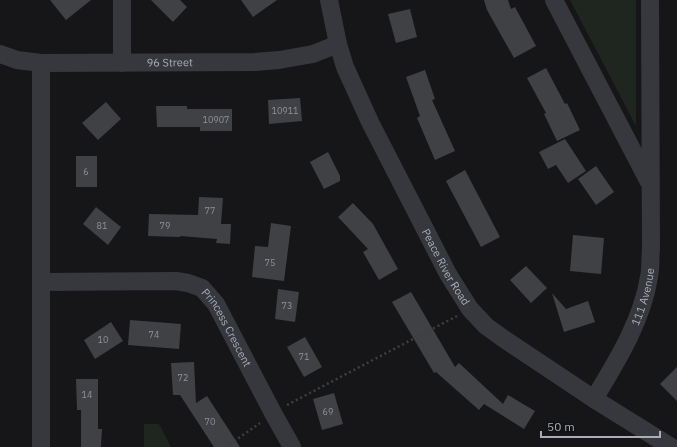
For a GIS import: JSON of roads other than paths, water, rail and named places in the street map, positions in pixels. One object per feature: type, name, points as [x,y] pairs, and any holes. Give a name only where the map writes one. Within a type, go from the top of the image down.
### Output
[{"type":"street","points":[[122,0],[122,63]]},
{"type":"street","name":"Peace River Road","points":[[328,0],[345,67],[370,122],[448,274],[470,309],[486,326],[504,339],[594,399],[671,447]]},
{"type":"street","name":"111 Avenue","points":[[554,0],[651,184]]},
{"type":"street","name":"111 Avenue","points":[[594,399],[618,358],[641,311],[650,276],[650,0]]},
{"type":"street","name":"96 Street","points":[[0,54],[17,60],[41,63],[255,62],[279,60],[313,54],[338,44]]},
{"type":"street","points":[[41,63],[41,447]]},
{"type":"street","name":"Princess Crescent","points":[[41,282],[176,281],[202,288],[216,304],[292,447]]}]
